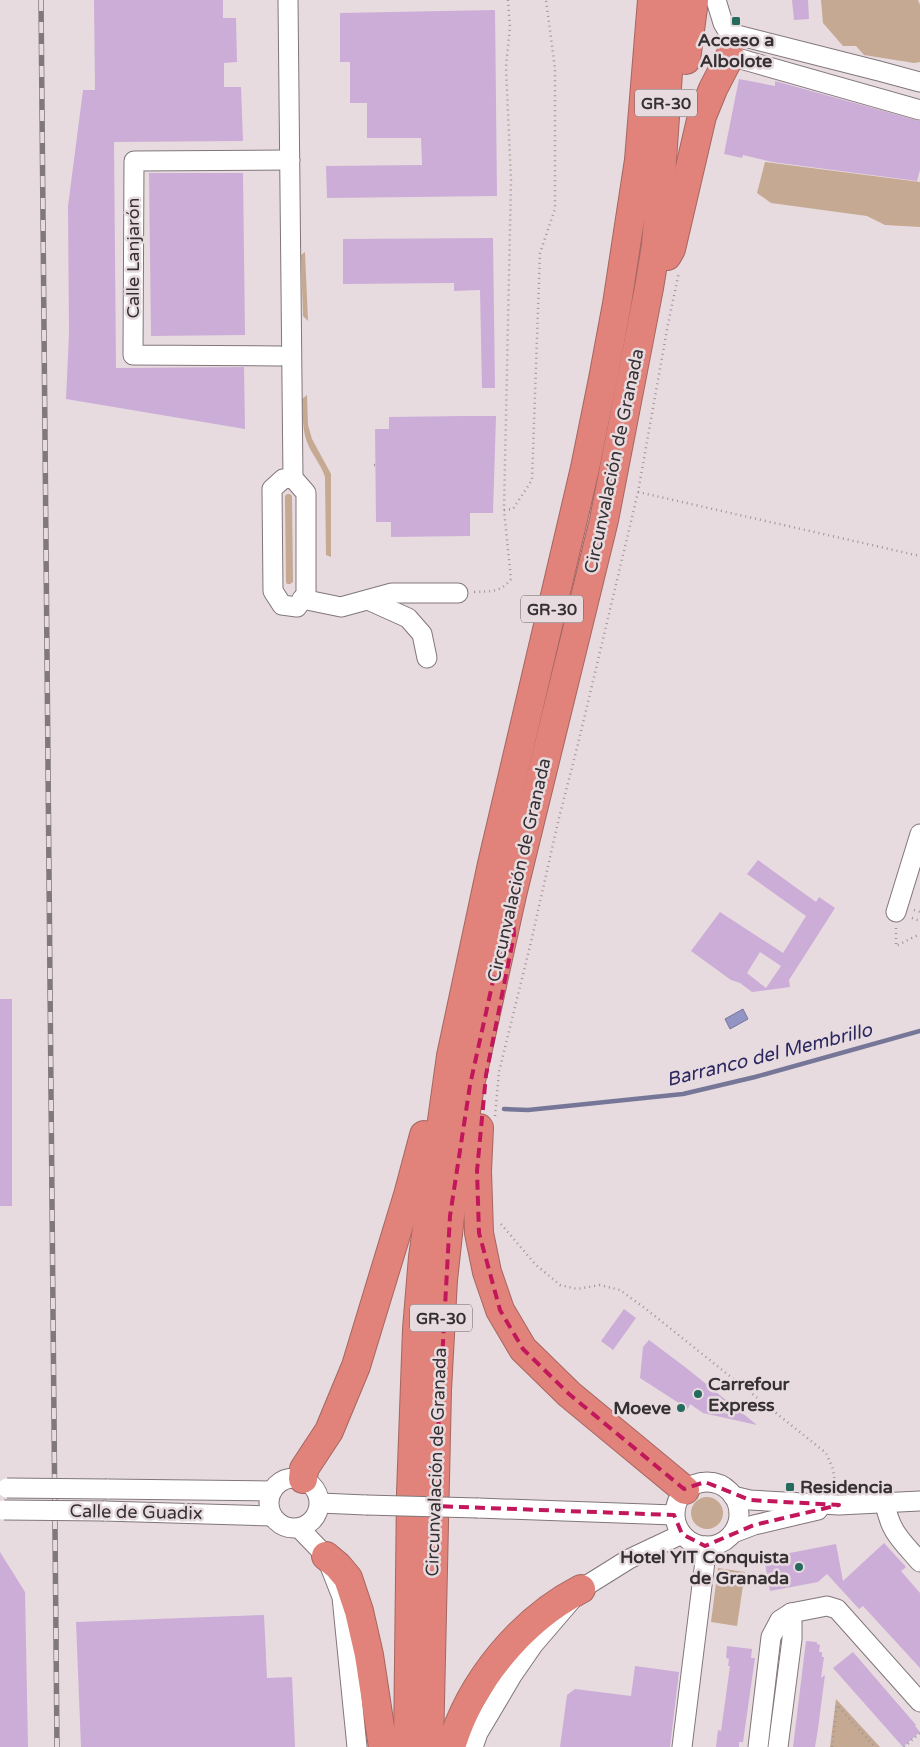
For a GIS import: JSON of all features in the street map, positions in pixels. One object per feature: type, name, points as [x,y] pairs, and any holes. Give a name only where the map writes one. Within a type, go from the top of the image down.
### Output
[{"type":"highway","points":[[633,0],[635,80],[631,129],[639,160]]},
{"type":"highway","name":"Circunvalación de Granada","points":[[408,1747],[411,1502],[417,1329],[426,1230],[451,1056],[492,864],[585,468],[617,304],[639,160],[652,0]]},
{"type":"highway","name":"Circunvalación de Granada","points":[[429,1747],[434,1492],[443,1280],[450,1216],[470,1085],[512,895],[604,520],[649,288],[659,205],[672,0]]},
{"type":"highway","points":[[659,205],[671,177],[694,0]]},
{"type":"highway","points":[[649,288],[670,249],[702,116],[729,45]]},
{"type":"highway","points":[[512,895],[514,935],[492,1040],[480,1119],[477,1171],[478,1233],[487,1272],[500,1310],[522,1349],[569,1394],[685,1490]]},
{"type":"highway","points":[[303,1479],[304,1469],[329,1431],[356,1366],[408,1195],[436,1085],[451,1056]]},
{"type":"highway","points":[[326,1556],[348,1578],[359,1611],[369,1656],[383,1747]]},
{"type":"highway","points":[[450,1747],[476,1688],[496,1661],[542,1615],[561,1600],[581,1589]]},
{"type":"street","points":[[277,0],[285,160],[288,479]]},
{"type":"street","points":[[288,0],[280,356],[288,479],[306,493],[306,594],[297,607],[282,606],[273,591],[272,489],[288,479]]},
{"type":"street","points":[[716,0],[729,45]]},
{"type":"street","points":[[729,45],[879,70],[920,82]]},
{"type":"street","points":[[729,45],[873,97],[920,110]]},
{"type":"street","points":[[873,97],[879,70]]},
{"type":"street","name":"Calle Lanjarón","points":[[280,356],[133,355],[134,161],[285,160]]},
{"type":"street","points":[[302,599],[341,607],[392,593],[458,593]]},
{"type":"street","points":[[368,600],[408,618],[422,634],[427,658]]},
{"type":"street","points":[[896,912],[920,834]]},
{"type":"street","points":[[296,1478],[303,1479],[315,1488],[320,1503],[316,1516],[306,1526],[299,1528],[284,1526],[272,1516],[269,1508],[272,1490],[282,1481],[296,1478]]},
{"type":"street","points":[[710,1482],[721,1485],[733,1496],[738,1506],[737,1524],[724,1541],[715,1545],[705,1546],[696,1544],[682,1534],[676,1525],[675,1505],[685,1490],[696,1484],[710,1482]]},
{"type":"street","name":"Calle de Guadix","points":[[4,1488],[272,1490]]},
{"type":"street","points":[[733,1496],[750,1500],[839,1505],[920,1501]]},
{"type":"street","points":[[885,1502],[886,1514],[893,1531],[920,1562]]},
{"type":"street","points":[[320,1503],[674,1514]]},
{"type":"street","points":[[732,1533],[754,1525],[839,1505]]},
{"type":"street","name":"Calle de Guadix","points":[[2,1510],[272,1516]]},
{"type":"street","points":[[299,1528],[326,1556],[342,1597],[357,1747]]},
{"type":"street","points":[[472,1747],[478,1732],[533,1645],[581,1589],[629,1559],[682,1534]]},
{"type":"street","points":[[682,1747],[705,1561],[705,1546]]},
{"type":"street","points":[[758,1747],[771,1637],[780,1620],[791,1613],[827,1606],[838,1609],[920,1702]]},
{"type":"street","points":[[778,1747],[792,1639],[791,1613]]},
{"type":"path","points":[[458,593],[496,591],[504,588],[510,579],[504,510],[511,181],[506,67],[510,28],[508,0]]},
{"type":"path","points":[[504,510],[512,509],[532,480],[540,253],[555,209],[555,69],[546,0]]},
{"type":"path","points":[[494,1125],[498,1072],[531,942],[638,492],[668,324],[680,270]]},
{"type":"path","points":[[638,492],[920,556]]},
{"type":"path","points":[[896,912],[896,946],[920,934]]},
{"type":"path","points":[[500,1223],[535,1264],[560,1285],[578,1289],[600,1286],[620,1290],[826,1453],[833,1469],[839,1505]]},
{"type":"path","points":[[832,1747],[837,1705],[875,1747]]},
{"type":"path","points":[[904,1747],[920,1733]]},
{"type":"highlighted area","points":[[512,895],[514,935],[486,1075],[477,1171],[479,1233],[500,1310],[523,1349],[569,1394],[684,1489],[705,1482],[750,1500],[839,1505],[754,1525],[705,1546],[682,1534],[674,1515],[434,1506],[450,1216],[470,1085]]},
{"type":"shaded area","points":[[821,0],[918,0],[920,5],[920,62],[914,63],[864,55],[856,46],[843,46],[823,23]]},
{"type":"shaded area","points":[[765,162],[920,182],[920,227],[885,225],[867,216],[771,203],[757,193]]},
{"type":"shaded area","points":[[305,252],[308,321],[303,316],[301,255]]},
{"type":"shaded area","points":[[307,395],[308,425],[312,439],[331,474],[331,557],[326,555],[325,477],[309,447],[304,432],[302,399]]},
{"type":"shaded area","points":[[287,494],[292,496],[293,582],[290,584],[286,582],[285,496]]},
{"type":"shaded area","points":[[707,1497],[718,1502],[723,1513],[718,1524],[707,1529],[696,1524],[691,1513],[696,1502]]},
{"type":"shaded area","points":[[718,1568],[745,1572],[737,1626],[711,1622]]},
{"type":"shaded area","points":[[836,1699],[880,1747],[830,1747]]},
{"type":"water","points":[[743,1009],[748,1019],[730,1029],[725,1019]]},
{"type":"building","points":[[94,0],[223,0],[223,18],[236,18],[237,62],[224,63],[224,87],[241,87],[243,141],[114,142],[116,368],[244,367],[245,429],[66,399],[69,334],[68,206],[83,90],[95,90]]},
{"type":"building","points":[[792,0],[808,0],[809,19],[794,20]]},
{"type":"building","points":[[495,10],[497,196],[327,198],[326,166],[422,165],[421,138],[367,138],[367,103],[350,103],[350,62],[340,62],[340,13]]},
{"type":"building","points":[[739,79],[775,86],[775,81],[920,121],[920,170],[917,181],[772,162],[743,155],[742,158],[724,154]]},
{"type":"building","points":[[149,173],[243,173],[245,335],[151,336]]},
{"type":"building","points":[[493,238],[495,388],[482,388],[480,290],[454,291],[454,283],[343,284],[343,239]]},
{"type":"building","points":[[496,416],[493,513],[470,513],[470,536],[391,537],[391,522],[376,522],[375,429],[389,429],[389,417]]},
{"type":"building","points":[[758,860],[816,902],[819,897],[835,908],[789,980],[790,987],[752,992],[740,983],[731,980],[691,951],[720,912],[783,953],[806,916],[747,874]],"holes":[[[760,952],[781,966],[766,988],[747,973]]]},
{"type":"building","points":[[0,999],[12,999],[12,1206],[0,1206]]},
{"type":"building","points":[[624,1309],[636,1318],[613,1350],[601,1341]]},
{"type":"building","points":[[649,1340],[757,1425],[703,1413],[690,1404],[688,1409],[640,1378],[643,1347]]},
{"type":"building","points":[[884,1543],[906,1567],[901,1571],[920,1593],[920,1668],[863,1606],[859,1609],[827,1574],[818,1582],[770,1591],[764,1558],[836,1544],[843,1581]]},
{"type":"building","points":[[0,1552],[25,1592],[28,1747],[0,1747]]},
{"type":"building","points":[[264,1615],[267,1678],[292,1677],[295,1747],[81,1747],[76,1622]]},
{"type":"building","points":[[806,1641],[817,1642],[820,1645],[819,1652],[822,1652],[822,1657],[824,1657],[821,1678],[825,1675],[815,1747],[793,1747]]},
{"type":"building","points":[[727,1646],[752,1649],[751,1658],[755,1658],[743,1742],[739,1742],[739,1747],[716,1747],[718,1730],[721,1731],[730,1666],[728,1666],[729,1659],[726,1658]]},
{"type":"building","points":[[853,1652],[920,1732],[903,1747],[833,1668]]},
{"type":"building","points":[[635,1666],[679,1672],[670,1747],[560,1747],[567,1695],[575,1689],[631,1696]]},
{"type":"waterway","name":"Barranco del Membrillo","points":[[504,1109],[528,1110],[683,1094],[755,1077],[920,1031]]},
{"type":"railway","points":[[41,0],[57,1747]]},
{"type":"place","name":"Acceso a Albolote","points":[[736,21]]},
{"type":"place","name":"Carrefour Express","points":[[698,1394]]},
{"type":"place","name":"Moeve","points":[[681,1408]]},
{"type":"place","name":"Residencia","points":[[790,1487]]},
{"type":"place","name":"Hotel YIT Conquista de Granada","points":[[799,1567]]}]
